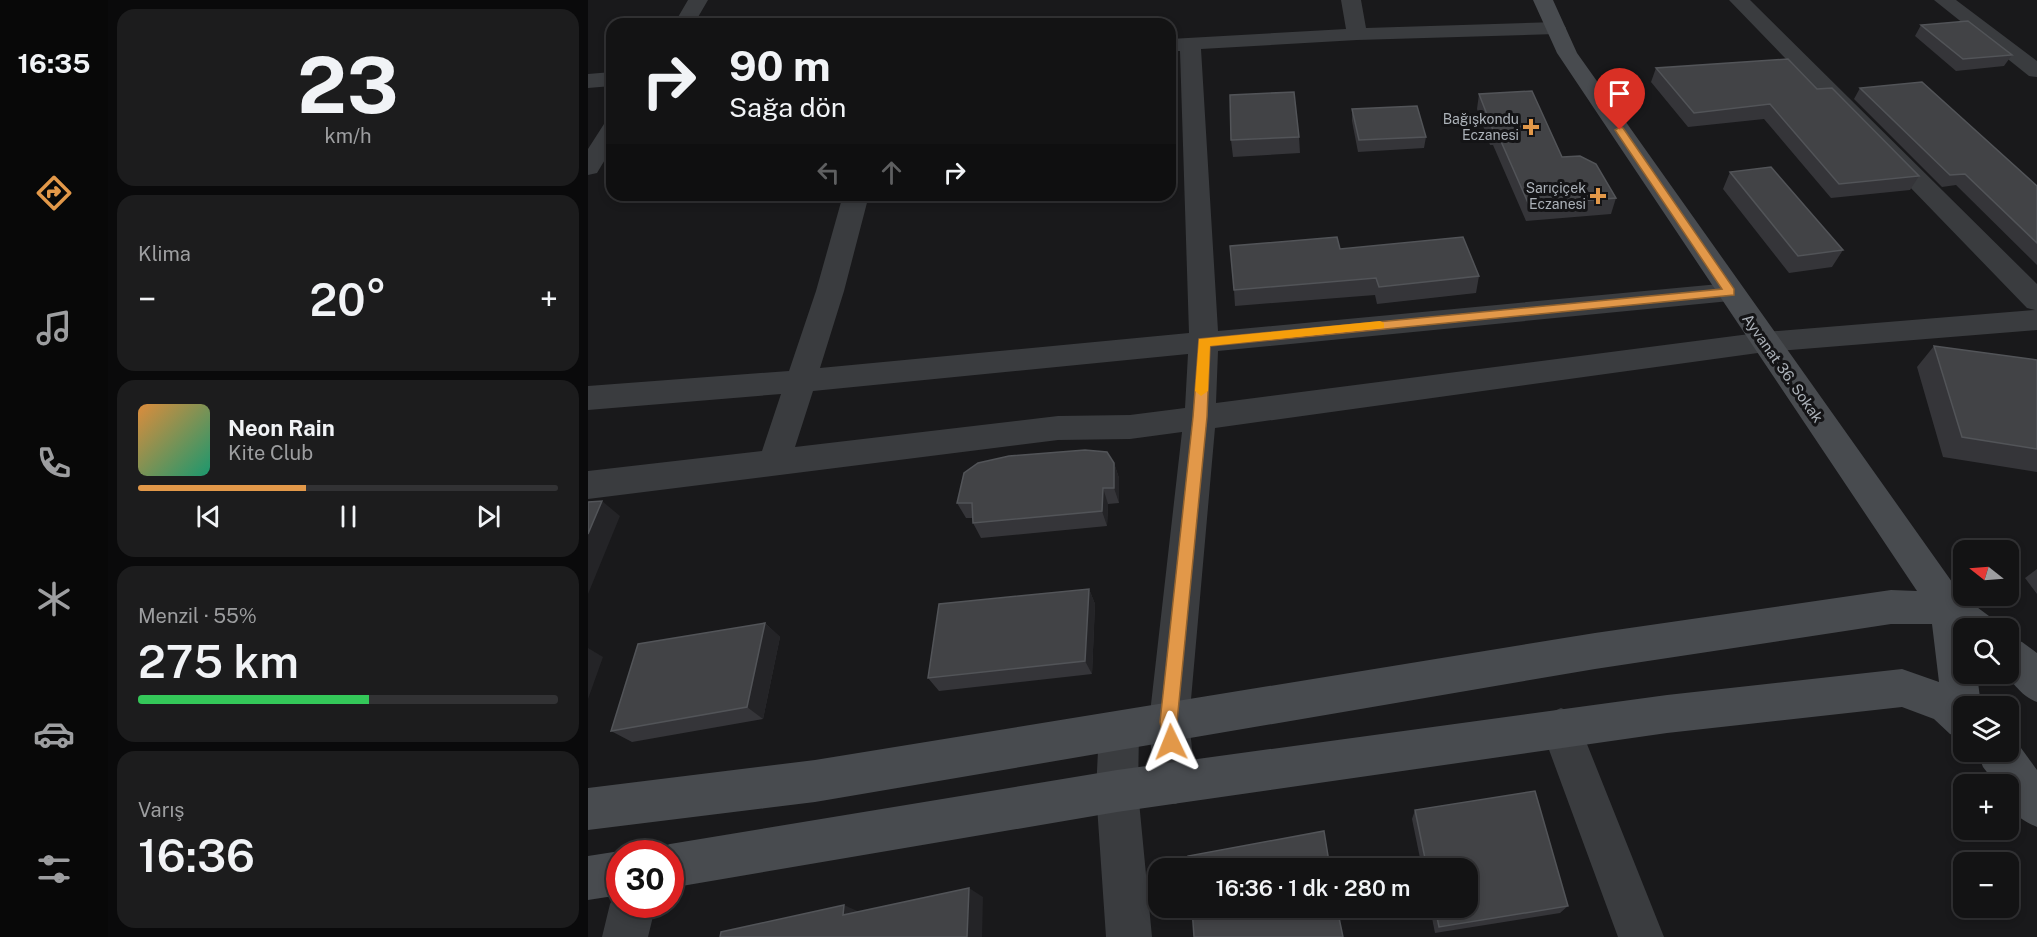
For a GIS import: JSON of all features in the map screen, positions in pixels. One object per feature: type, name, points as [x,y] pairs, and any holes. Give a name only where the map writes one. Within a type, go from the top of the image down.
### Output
[{"type":"street","points":[[688,18],[698,0]]},
{"type":"street","points":[[1352,0],[1357,34]]},
{"type":"street","name":"Ayvanat 36. Sokak","points":[[1543,0],[1567,53],[1765,342],[1963,618]]},
{"type":"street","points":[[1739,0],[2037,301]]},
{"type":"street","points":[[1944,0],[2037,70]]},
{"type":"street","points":[[1175,783],[1169,722],[1200,417],[1204,342],[1180,44],[1357,34],[1556,28]]},
{"type":"street","points":[[588,81],[606,80]]},
{"type":"street","points":[[588,168],[606,139]]},
{"type":"street","points":[[774,463],[830,291],[854,201]]},
{"type":"street","points":[[588,398],[801,381],[1730,292]]},
{"type":"street","points":[[588,485],[1058,428],[1130,427],[1765,342],[2037,320]]},
{"type":"street","points":[[588,809],[815,781],[1595,651],[1891,607],[1963,618]]},
{"type":"street","points":[[2019,663],[2027,669],[2037,683]]},
{"type":"street","points":[[684,864],[1117,791],[1561,728],[1902,688],[1948,705],[1953,710]]},
{"type":"street","points":[[1561,728],[1641,937]]},
{"type":"street","points":[[1119,731],[1117,791],[1129,937]]},
{"type":"street","points":[[2005,762],[2037,806]]},
{"type":"street","points":[[588,878],[606,875]]},
{"type":"street","points":[[625,937],[630,918]]},
{"type":"building","points":[[1968,21],[2012,55],[1963,59],[1921,25]]},
{"type":"building","points":[[1788,59],[1817,89],[1832,88],[1919,176],[1839,184],[1770,104],[1694,113],[1656,68]]},
{"type":"building","points":[[1922,82],[2037,186],[2037,243],[1965,174],[1950,175],[1860,88]]},
{"type":"building","points":[[1532,91],[1562,157],[1580,156],[1596,164],[1616,198],[1529,205],[1496,130],[1493,130],[1479,94]]},
{"type":"building","points":[[1294,92],[1299,137],[1231,140],[1230,95]]},
{"type":"building","points":[[1417,106],[1426,137],[1359,140],[1352,109]]},
{"type":"building","points":[[1771,167],[1843,250],[1798,256],[1730,172]]},
{"type":"building","points":[[1337,237],[1340,249],[1463,237],[1479,276],[1379,287],[1376,278],[1234,290],[1230,246]]},
{"type":"building","points":[[1934,346],[2037,360],[2037,449],[1962,437]]},
{"type":"building","points":[[1085,450],[1107,452],[1114,463],[1114,488],[1103,488],[1102,511],[973,523],[972,503],[957,503],[964,473],[978,463],[1009,456]]},
{"type":"building","points":[[602,501],[588,534],[588,502]]},
{"type":"building","points":[[1089,589],[1085,661],[928,678],[939,604]]},
{"type":"building","points":[[765,623],[747,707],[611,731],[638,644]]},
{"type":"building","points":[[1535,791],[1568,906],[1439,927],[1437,918],[1478,918],[1478,858],[1425,858],[1415,810]]},
{"type":"building","points":[[1324,831],[1328,858],[1188,858],[1188,856]]},
{"type":"building","points":[[969,888],[967,937],[720,937],[721,932],[844,905],[843,915]]},
{"type":"building","points":[[1193,918],[1339,918],[1343,937],[1194,937]]},
{"type":"slow traffic","points":[[1201,391],[1204,342],[1380,325]]},
{"type":"place","name":"Bağışkondu Eczanesi","points":[[1531,127]]},
{"type":"place","name":"Sarıçiçek Eczanesi","points":[[1598,196]]},
{"type":"route","points":[[1171,742],[1169,722],[1200,417],[1204,342],[1730,292],[1620,130]]}]
